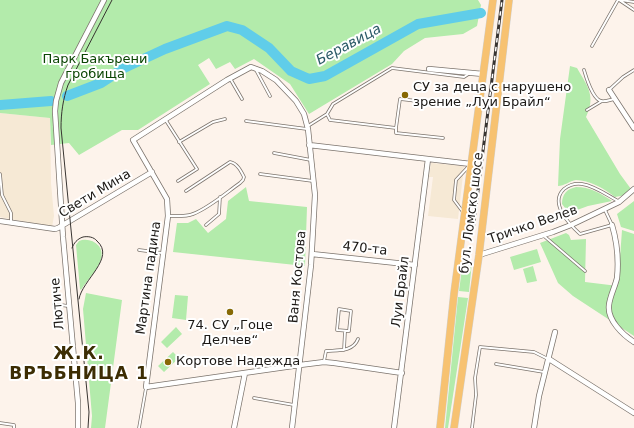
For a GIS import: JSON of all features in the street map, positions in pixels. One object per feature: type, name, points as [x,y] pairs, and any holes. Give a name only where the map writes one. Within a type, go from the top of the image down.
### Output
[{"type":"main road","name":"бул. Ломско шосе","points":[[440,428],[454,294],[493,0]]},
{"type":"main road","name":"бул. Ломско шосе","points":[[454,428],[479,255],[509,0]]},
{"type":"street","name":"Лютиче","points":[[78,428],[78,403],[62,226],[56,129],[56,101],[64,76],[104,0]]},
{"type":"street","points":[[164,119],[251,67],[255,67]]},
{"type":"street","name":"Ваня Костова","points":[[255,67],[276,80],[292,96],[304,114],[314,181],[315,195],[312,254],[292,428]]},
{"type":"street","points":[[429,69],[483,74]]},
{"type":"street","points":[[609,90],[634,128]]},
{"type":"street","name":"Мартина падина","points":[[146,387],[168,216],[166,199],[133,140],[164,119]]},
{"type":"street","points":[[309,145],[471,164]]},
{"type":"street","name":"Луи Брайл","points":[[394,428],[428,159]]},
{"type":"street","name":"Свети Мина","points":[[0,221],[55,230],[152,172]]},
{"type":"street","name":"Тричко Велев","points":[[479,255],[543,236],[570,225],[620,202],[634,189]]},
{"type":"street","points":[[612,225],[618,251],[617,278],[610,301],[609,311],[619,330],[634,342]]},
{"type":"street","name":"470-та","points":[[312,254],[415,265]]},
{"type":"street","points":[[534,428],[539,396],[556,332]]},
{"type":"street","points":[[549,359],[634,413]]},
{"type":"street","points":[[146,387],[324,362],[402,373]]},
{"type":"street","points":[[234,428],[245,373]]},
{"type":"lane","points":[[619,0],[634,2]]},
{"type":"lane","points":[[619,0],[634,10]]},
{"type":"lane","points":[[592,46],[619,0]]},
{"type":"lane","points":[[255,67],[270,96]]},
{"type":"lane","points":[[246,121],[307,128],[326,114],[332,104],[392,68],[464,77],[472,72]]},
{"type":"lane","points":[[584,70],[587,82],[591,89],[598,100],[602,101]]},
{"type":"lane","points":[[609,90],[622,77],[634,70]]},
{"type":"lane","points":[[230,79],[242,99]]},
{"type":"lane","points":[[435,103],[400,99],[396,133],[443,138]]},
{"type":"lane","points":[[587,110],[602,101],[615,99]]},
{"type":"lane","points":[[326,114],[330,120],[396,128]]},
{"type":"lane","points":[[164,119],[196,169],[178,181]]},
{"type":"lane","points":[[179,142],[213,122],[225,119]]},
{"type":"lane","points":[[274,153],[311,160]]},
{"type":"lane","points":[[168,216],[193,214],[220,197],[243,180],[244,177],[234,162],[227,163],[186,190]]},
{"type":"lane","points":[[465,214],[454,200],[456,180],[471,164]]},
{"type":"lane","points":[[0,174],[2,195],[10,213],[11,223]]},
{"type":"lane","points":[[260,174],[314,181]]},
{"type":"lane","points":[[605,210],[612,225],[580,234],[570,225],[561,211],[559,200],[563,190],[576,184],[588,185],[620,202]]},
{"type":"lane","points":[[206,224],[219,214],[220,197]]},
{"type":"lane","points":[[543,236],[584,271]]},
{"type":"lane","points":[[139,250],[163,253]]},
{"type":"lane","points":[[54,304],[69,306]]},
{"type":"lane","points":[[339,309],[351,310],[349,331],[345,331],[337,330],[339,309]]},
{"type":"lane","points":[[344,350],[345,331]]},
{"type":"lane","points":[[324,362],[326,351],[344,350],[353,347],[357,343],[358,339]]},
{"type":"lane","points":[[472,428],[476,395],[475,378],[480,347],[534,352],[549,359]]},
{"type":"lane","points":[[496,364],[546,372]]},
{"type":"lane","name":"Мартина падина","points":[[139,428],[146,387]]},
{"type":"lane","points":[[254,398],[295,406]]},
{"type":"lane","points":[[0,423],[14,425],[14,428]]},
{"type":"shaded area","points":[[0,113],[50,118],[51,183],[54,216],[52,227],[0,217]]},
{"type":"shaded area","points":[[431,163],[464,166],[458,219],[428,216],[433,177],[429,177]]},
{"type":"green space","name":"Парк Бакърени гробища","points":[[0,0],[478,0],[481,5],[477,26],[463,34],[425,38],[404,51],[392,64],[309,114],[290,84],[254,59],[235,69],[230,62],[216,69],[209,58],[198,65],[210,84],[138,130],[122,130],[79,155],[69,143],[51,145],[50,118],[0,113]]},
{"type":"green space","points":[[570,66],[577,68],[587,86],[590,103],[586,117],[620,174],[631,189],[626,195],[615,197],[597,186],[581,180],[576,180],[558,186],[560,139]]},
{"type":"green space","points":[[246,187],[249,201],[307,207],[305,266],[173,252],[177,223],[188,223],[196,219],[208,233],[226,219],[228,201]]},
{"type":"green space","points":[[576,187],[595,191],[612,201],[588,206],[569,213],[562,204],[563,197],[570,189]]},
{"type":"green space","points":[[634,201],[634,231],[621,227],[617,214]]},
{"type":"green space","points":[[622,230],[634,234],[634,336],[573,296],[558,283],[540,243],[566,233],[569,235],[571,240],[586,239],[585,282],[618,286]]},
{"type":"green space","points":[[82,240],[89,240],[97,244],[101,251],[101,257],[100,263],[81,290],[76,245]]},
{"type":"green space","points":[[537,249],[541,262],[514,270],[510,257]]},
{"type":"green space","points":[[463,261],[472,262],[469,292],[459,291]]},
{"type":"green space","points":[[533,266],[537,281],[527,283],[523,269]]},
{"type":"green space","points":[[86,293],[122,300],[105,428],[91,428],[92,416],[83,309]]},
{"type":"green space","points":[[175,295],[188,296],[186,320],[172,318]]},
{"type":"green space","points":[[458,297],[468,298],[448,428],[445,428]]},
{"type":"green space","name":"Кортове Надежда","points":[[176,327],[182,334],[167,348],[161,342]]},
{"type":"green space","name":"Кортове Надежда","points":[[173,352],[179,358],[164,372],[158,366]]},
{"type":"waterway","name":"Беравица","points":[[67,96],[101,83],[124,68],[165,49],[227,26],[242,30],[269,48],[291,71],[309,79],[325,76],[418,24],[481,13]]},
{"type":"waterway","name":"Беравица","points":[[0,105],[51,101]]},
{"type":"tram line","points":[[88,428],[89,412],[61,117],[68,85],[112,0]]},
{"type":"tram line","points":[[72,248],[77,240],[83,237],[93,238],[102,248],[103,255],[81,292],[79,299]]},
{"type":"railway","points":[[473,230],[502,0]]},
{"type":"place","name":"СУ за деца с нарушено зрение „Луи Брайл“","points":[[405,95]]},
{"type":"place","name":"74. СУ „Гоце Делчев“","points":[[230,312]]},
{"type":"place","name":"Кортове Надежда","points":[[168,362]]},
{"type":"district","name":"Ж.К. ВРЪБНИЦА 1","points":[[79,365]]}]
